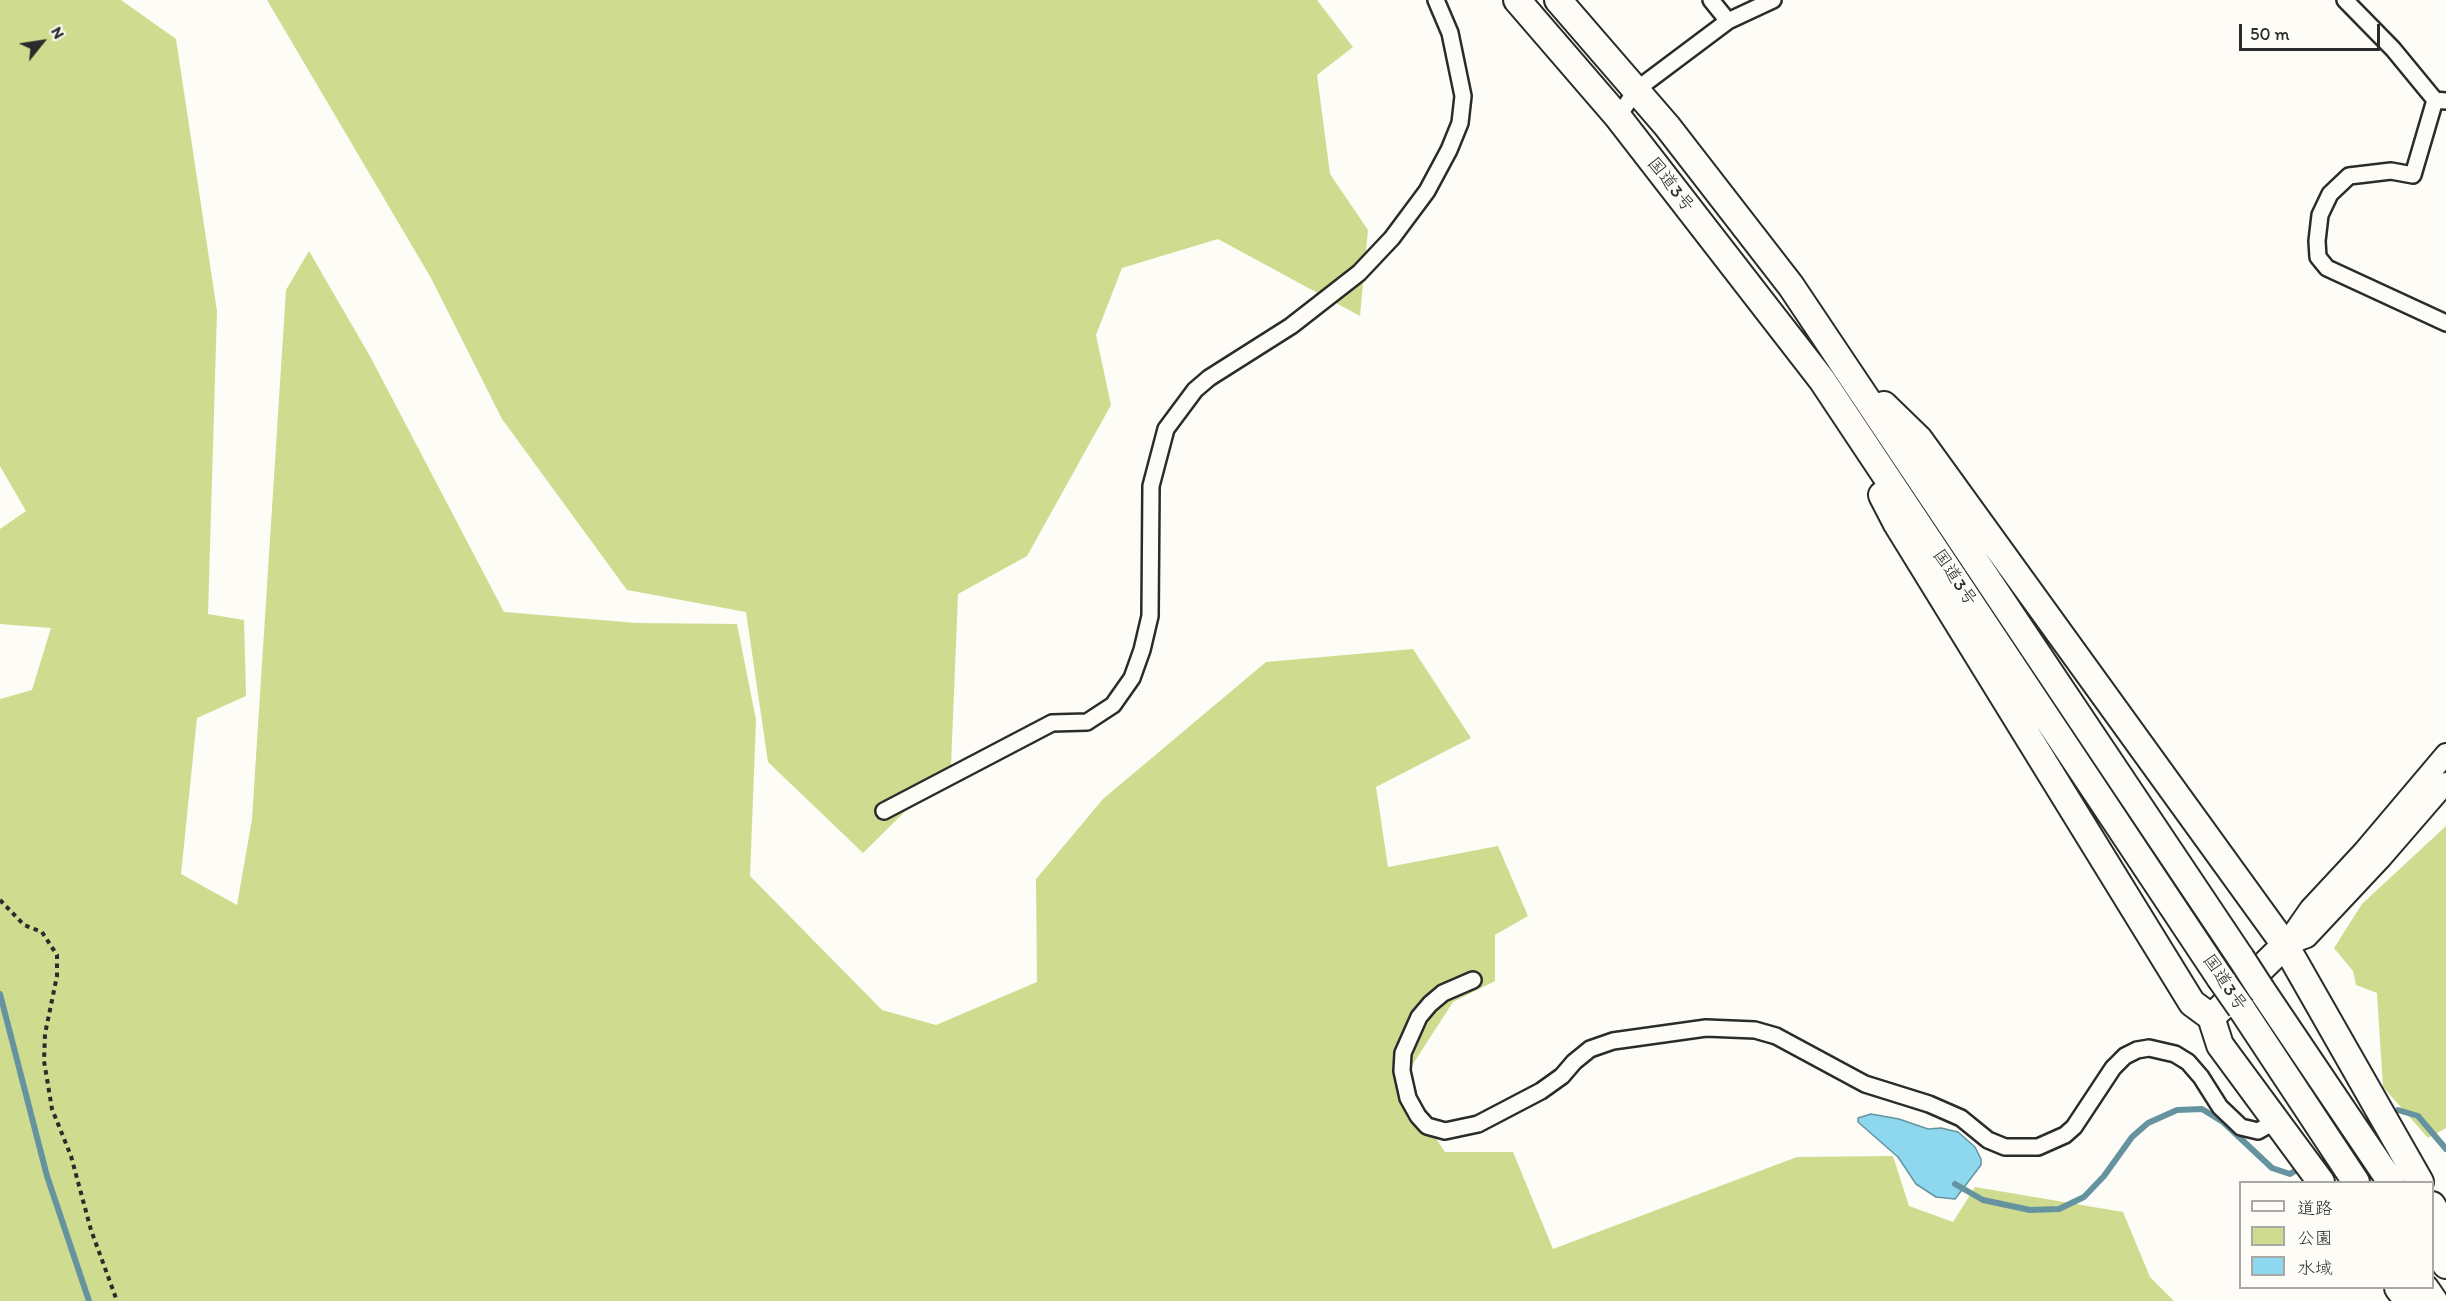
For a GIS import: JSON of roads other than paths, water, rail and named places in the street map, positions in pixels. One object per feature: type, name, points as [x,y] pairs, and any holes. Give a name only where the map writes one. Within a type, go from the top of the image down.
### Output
[{"type":"highway","name":"国道3号","points":[[1517,0],[1618,117],[1822,380],[2355,1181]]},
{"type":"highway","name":"国道3号","points":[[1558,0],[1667,126],[1791,286],[2390,1181]]},
{"type":"highway","points":[[1841,362],[1918,439],[2285,945],[2419,1181]]},
{"type":"highway","points":[[1822,380],[1897,524],[2192,1003],[2211,1017],[2220,1044],[2320,1181]]},
{"type":"highway","points":[[2211,1017],[2285,945]]},
{"type":"highway","points":[[2434,1207],[2446,1229]]},
{"type":"highway","points":[[2434,1247],[2446,1265]]},
{"type":"street","points":[[884,811],[1052,723],[1086,722],[1113,705],[1132,678],[1142,651],[1150,616],[1151,486],[1166,429],[1195,390],[1209,378],[1291,326],[1359,273],[1392,238],[1420,200],[1449,150],[1461,123],[1463,96],[1452,41],[1436,0]]},
{"type":"street","points":[[1711,0],[1728,21]]},
{"type":"street","points":[[1618,117],[1636,90],[1728,21],[1773,0]]},
{"type":"street","points":[[2346,0],[2440,100],[2414,175],[2391,171],[2349,176],[2330,194],[2320,215],[2318,257],[2327,268],[2446,323]]},
{"type":"street","points":[[2285,945],[2310,909],[2364,851],[2446,754]]},
{"type":"street","points":[[2285,945],[2307,937],[2382,857],[2446,783]]},
{"type":"street","points":[[1473,980],[1443,993],[1430,1004],[1419,1017],[1403,1053],[1402,1071],[1408,1098],[1418,1116],[1427,1126],[1445,1131],[1478,1124],[1541,1091],[1562,1076],[1590,1049],[1612,1041],[1706,1028],[1744,1029],[1776,1036],[1865,1084],[1929,1104],[1961,1118],[1988,1140],[2005,1147],[2038,1147],[2065,1135],[2074,1127],[2113,1068],[2125,1056],[2137,1050],[2149,1048],[2175,1053],[2188,1062],[2201,1077],[2220,1107],[2241,1127],[2258,1131],[2276,1121]]},
{"type":"water","points":[[1871,1114],[1899,1119],[1928,1129],[1941,1128],[1958,1132],[1975,1147],[1981,1159],[1981,1165],[1955,1199],[1936,1197],[1916,1184],[1898,1157],[1858,1122],[1858,1118]]},
{"type":"waterway","points":[[0,994],[47,1176],[89,1301]]},
{"type":"waterway","points":[[1955,1184],[1983,1200],[2030,1210],[2059,1209],[2084,1197],[2104,1176],[2132,1137],[2148,1123],[2177,1110],[2202,1109],[2223,1122],[2272,1168],[2290,1174],[2295,1171]]},
{"type":"waterway","points":[[2398,1110],[2418,1116],[2446,1149]]}]
